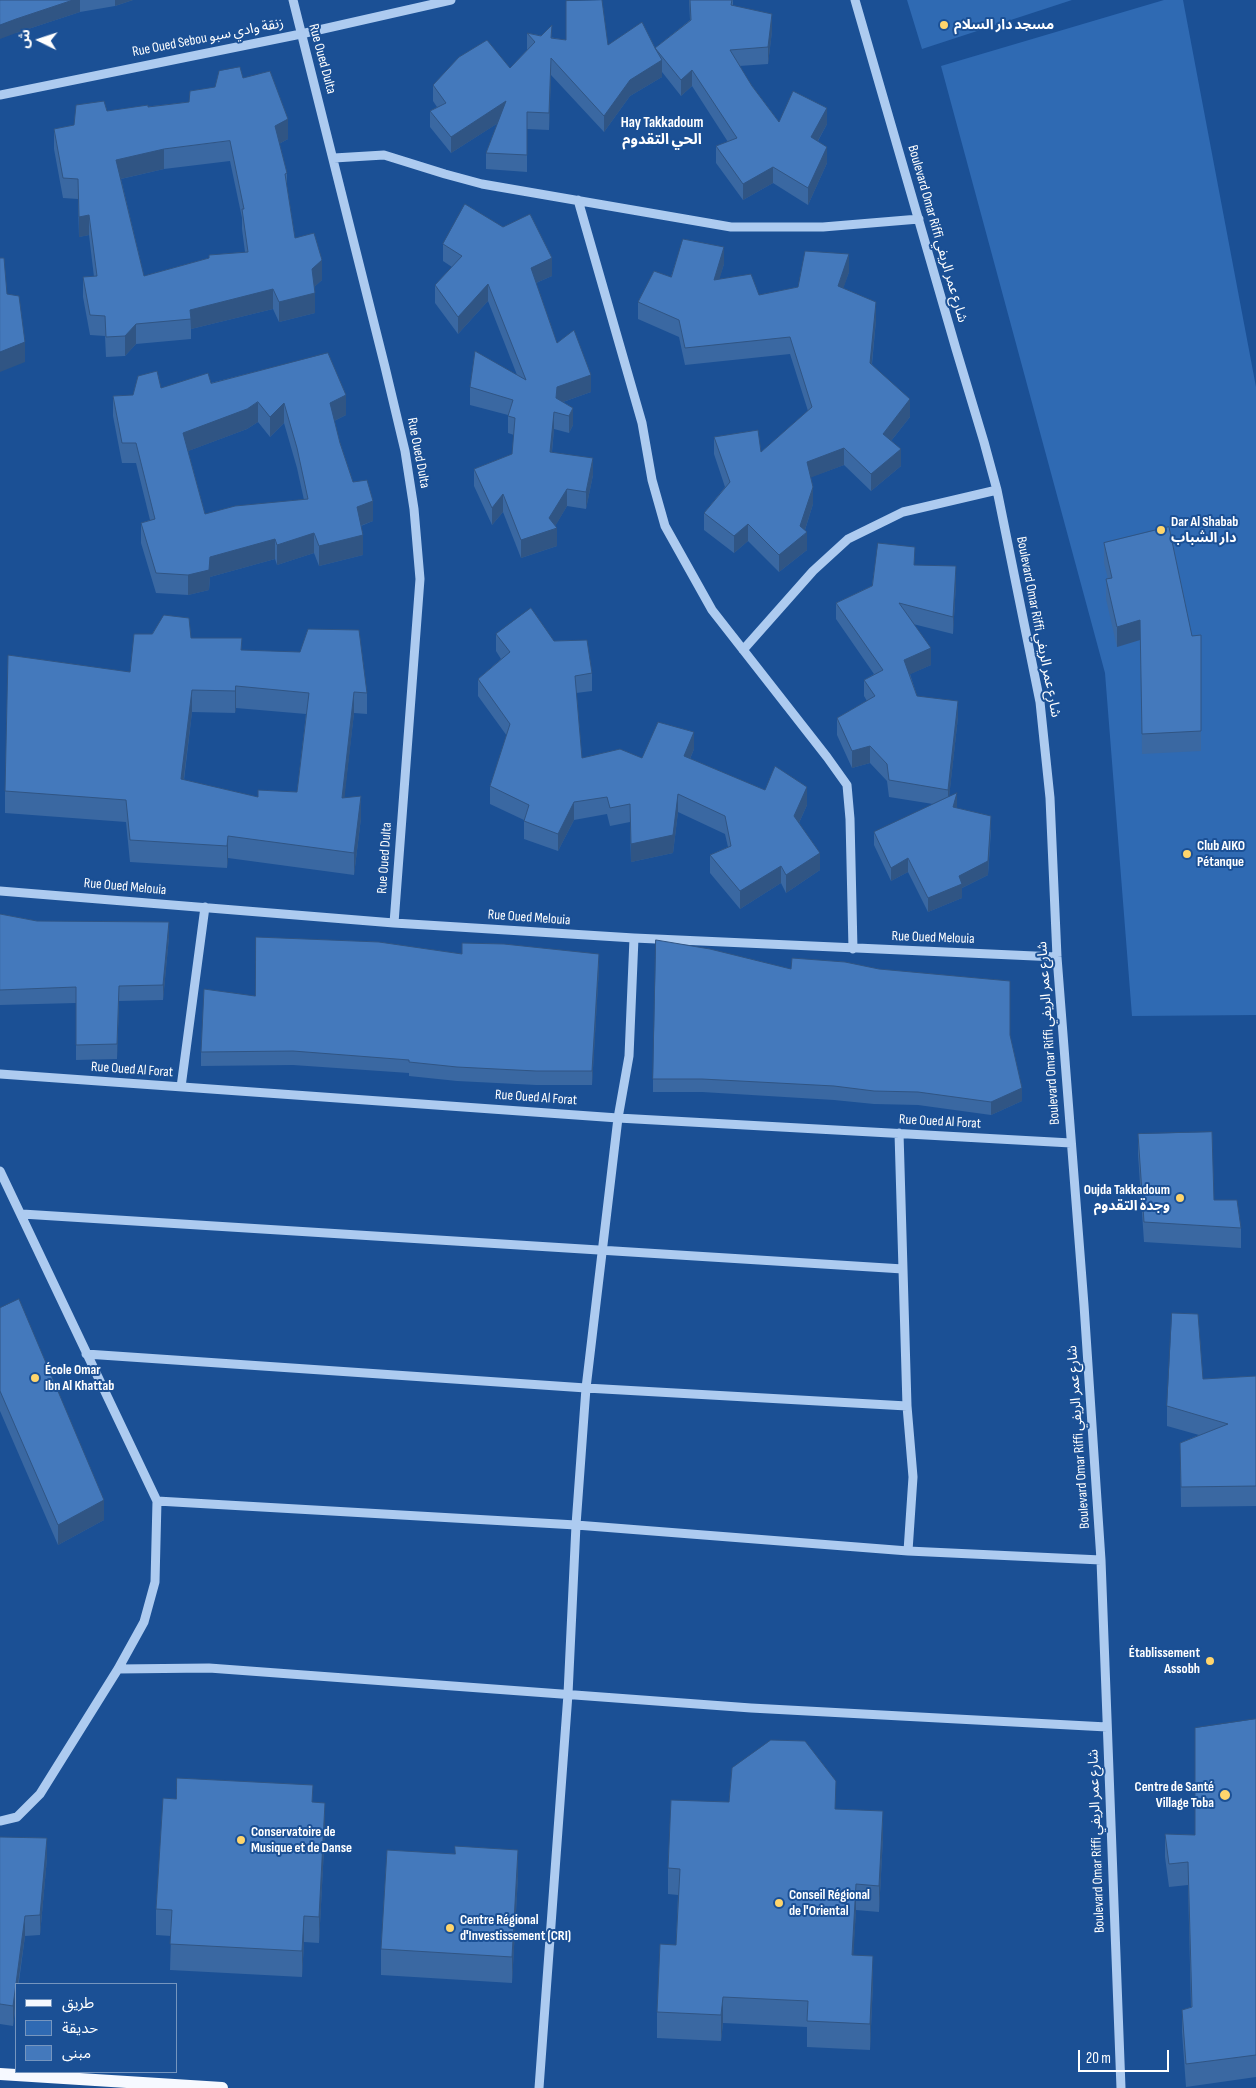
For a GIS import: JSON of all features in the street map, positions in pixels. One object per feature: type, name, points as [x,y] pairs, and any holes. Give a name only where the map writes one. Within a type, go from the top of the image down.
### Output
[{"type":"main road","points":[[0,2074],[222,2088]]},
{"type":"street","name":"Rue Oued Dulta","points":[[293,0],[334,158],[405,451],[414,509],[419,569],[394,923]]},
{"type":"street","name":"Rue Oued Sebou زنقة وادي سبو","points":[[0,95],[302,34],[451,0]]},
{"type":"street","name":"Boulevard Omar Riffi شارع عمر الريفي","points":[[855,0],[996,490],[1040,702],[1050,798],[1057,957],[1101,1560],[1121,2088]]},
{"type":"street","points":[[334,158],[384,155],[482,184],[731,226],[823,227],[919,219]]},
{"type":"street","points":[[578,200],[642,423],[652,480],[665,526],[712,610],[847,785],[850,819],[854,948]]},
{"type":"street","points":[[743,650],[814,571],[848,539],[903,512],[996,490]]},
{"type":"street","name":"Rue Oued Melouia","points":[[0,891],[394,923],[634,938],[1057,957]]},
{"type":"street","points":[[181,1087],[205,907]]},
{"type":"street","points":[[539,2088],[568,1694],[576,1525],[586,1388],[618,1118],[629,1056],[634,938]]},
{"type":"street","name":"Rue Oued Al Forat","points":[[0,1074],[618,1118],[1071,1143]]},
{"type":"street","points":[[899,1134],[907,1406],[913,1477],[908,1552]]},
{"type":"street","points":[[0,1171],[157,1501],[155,1582],[144,1622],[118,1669],[40,1794],[17,1817],[0,1821]]},
{"type":"street","points":[[22,1214],[903,1269]]},
{"type":"street","points":[[86,1354],[586,1388],[907,1406]]},
{"type":"street","points":[[157,1501],[576,1525],[908,1552],[1101,1560]]},
{"type":"street","points":[[118,1669],[210,1668],[751,1708],[1107,1727]]},
{"type":"green space","points":[[907,0],[1072,0],[922,49]]},
{"type":"green space","name":"Dar Al Shabab دار الشباب","points":[[1164,0],[1183,0],[1256,387],[1256,1015],[1132,1016],[1105,673],[941,66]]},
{"type":"building","points":[[0,0],[73,0],[0,25]]},
{"type":"building","points":[[602,0],[608,45],[642,22],[662,60],[630,80],[604,116],[551,58],[549,113],[527,112],[527,155],[486,153],[506,101],[451,137],[430,111],[446,103],[433,85],[459,57],[487,40],[510,68],[535,42],[527,33],[541,36],[552,25],[551,38],[566,40],[566,1]]},
{"type":"building","points":[[690,0],[732,0],[731,5],[772,14],[768,47],[730,50],[752,86],[779,122],[793,91],[827,108],[811,137],[827,147],[808,188],[773,167],[743,184],[716,146],[737,138],[692,70],[681,80],[655,48],[691,20]]},
{"type":"building","points":[[240,67],[243,78],[270,71],[288,119],[275,126],[287,173],[285,174],[295,238],[314,233],[322,260],[312,269],[315,293],[279,302],[273,289],[190,310],[191,319],[136,324],[125,336],[106,337],[105,316],[90,315],[83,277],[97,276],[89,215],[79,217],[78,179],[63,178],[54,129],[74,125],[76,105],[104,101],[107,111],[189,102],[190,91],[215,87],[219,71]],"holes":[[[230,141],[244,209],[242,209],[248,252],[209,255],[209,258],[144,276],[116,160],[164,149]]]},
{"type":"building","points":[[465,204],[503,227],[530,214],[552,258],[531,268],[557,343],[574,330],[591,375],[557,387],[556,398],[573,408],[569,416],[554,412],[550,452],[593,458],[586,492],[567,489],[549,518],[557,528],[521,540],[503,494],[492,508],[474,469],[512,454],[515,418],[508,416],[513,400],[470,387],[475,351],[526,380],[488,284],[458,317],[435,285],[462,256],[443,244]]},
{"type":"building","points":[[683,239],[724,247],[714,280],[751,274],[759,295],[798,287],[805,251],[849,254],[838,286],[876,302],[870,363],[910,399],[883,434],[901,449],[871,474],[844,448],[807,462],[813,487],[800,526],[807,532],[779,555],[748,524],[734,536],[704,513],[730,482],[714,437],[758,430],[761,452],[812,407],[790,337],[685,348],[679,320],[638,302],[654,271],[671,277]]},
{"type":"building","points":[[0,258],[4,258],[7,294],[19,296],[25,342],[0,352]]},
{"type":"building","points":[[328,353],[346,395],[330,403],[340,443],[353,482],[367,480],[373,501],[357,507],[363,535],[319,546],[314,533],[277,545],[275,539],[210,557],[209,570],[188,575],[156,573],[141,523],[155,519],[136,443],[122,443],[113,396],[133,395],[138,376],[157,371],[161,388],[208,373],[211,383]],"holes":[[[258,402],[270,417],[284,403],[297,448],[308,499],[235,506],[205,514],[183,433],[247,409]]]},
{"type":"building","points":[[1169,527],[1192,636],[1201,635],[1201,731],[1142,734],[1140,620],[1117,627],[1106,579],[1112,578],[1104,543]]},
{"type":"building","points":[[878,543],[915,547],[914,565],[956,566],[953,617],[899,603],[931,648],[904,660],[917,696],[958,701],[948,790],[889,780],[887,764],[870,746],[852,751],[837,718],[875,696],[864,680],[883,670],[836,603],[872,586]]},
{"type":"building","points":[[531,608],[554,641],[587,640],[592,673],[575,676],[582,758],[620,749],[642,758],[658,722],[694,732],[684,756],[765,790],[775,766],[807,787],[794,816],[820,853],[786,875],[781,866],[740,891],[710,855],[731,846],[725,816],[678,794],[673,835],[631,844],[630,804],[610,808],[607,797],[574,802],[558,834],[524,821],[529,805],[490,786],[510,724],[478,679],[510,652],[496,634]]},
{"type":"building","points":[[164,615],[189,618],[191,638],[242,638],[241,650],[300,652],[308,629],[359,630],[367,693],[354,692],[342,798],[361,796],[354,853],[228,836],[227,846],[130,840],[126,800],[5,791],[8,655],[130,672],[134,634],[152,634]],"holes":[[[236,686],[309,693],[297,792],[258,790],[258,797],[181,779],[192,690],[235,691]]]},
{"type":"building","points":[[957,793],[953,807],[991,816],[988,861],[959,876],[962,884],[928,898],[908,858],[891,868],[874,832]]},
{"type":"building","points":[[0,914],[37,921],[169,922],[163,985],[119,986],[117,1044],[76,1045],[76,987],[0,990]]},
{"type":"building","points":[[256,937],[379,942],[462,954],[462,943],[504,944],[599,954],[592,1071],[536,1071],[457,1067],[409,1062],[409,1060],[293,1051],[201,1052],[204,989],[255,996]]},
{"type":"building","points":[[656,940],[710,949],[791,969],[792,958],[845,962],[879,969],[1010,981],[1010,1035],[1022,1088],[991,1102],[918,1092],[874,1091],[834,1086],[702,1079],[653,1079]]},
{"type":"building","points":[[1212,1132],[1214,1200],[1237,1200],[1241,1228],[1144,1222],[1138,1134]]},
{"type":"building","points":[[19,1299],[104,1500],[58,1525],[0,1391],[0,1308]]},
{"type":"building","points":[[1172,1313],[1198,1314],[1203,1379],[1256,1376],[1256,1486],[1181,1487],[1180,1443],[1228,1424],[1167,1406]]},
{"type":"building","points":[[1256,1719],[1256,2055],[1186,2064],[1182,2010],[1192,2007],[1188,1862],[1169,1864],[1165,1834],[1195,1835],[1195,1728]]},
{"type":"building","name":"Conseil Régional de l'Oriental","points":[[771,1740],[805,1741],[836,1781],[835,1809],[883,1811],[879,1886],[856,1884],[852,1955],[873,1956],[870,2024],[807,2021],[808,2001],[723,1997],[721,2015],[657,2012],[660,1944],[676,1945],[680,1869],[668,1868],[671,1800],[729,1802],[732,1768]]},
{"type":"building","points":[[177,1778],[313,1785],[312,1802],[325,1803],[319,1917],[304,1916],[302,1951],[170,1944],[172,1910],[156,1909],[163,1798],[176,1799]]},
{"type":"building","points":[[0,1837],[47,1838],[40,1915],[25,1916],[13,2006],[0,2004]]},
{"type":"building","name":"Centre Régional d'Investissement (CRI)","points":[[455,1846],[518,1850],[512,1957],[381,1949],[387,1850],[455,1854]]},
{"type":"place","name":"مسجد دار السلام","points":[[944,25]]},
{"type":"place","name":"Dar Al Shabab دار الشباب","points":[[1161,530]]},
{"type":"place","name":"Club AIKO Pétanque","points":[[1187,854]]},
{"type":"place","name":"Oujda Takkadoum وجدة التقدوم","points":[[1180,1198]]},
{"type":"place","name":"École Omar Ibn Al Khattab","points":[[35,1378]]},
{"type":"place","name":"Établissement Assobh","points":[[1210,1661]]},
{"type":"place","name":"Centre de Santé Village Toba","points":[[1225,1795]]},
{"type":"place","name":"Conservatoire de Musique et de Danse","points":[[241,1840]]},
{"type":"place","name":"Conseil Régional de l'Oriental","points":[[779,1903]]},
{"type":"place","name":"Centre Régional d'Investissement (CRI)","points":[[450,1928]]},
{"type":"district","name":"Hay Takkadoum الحي التقدوم","points":[[662,132]]}]
